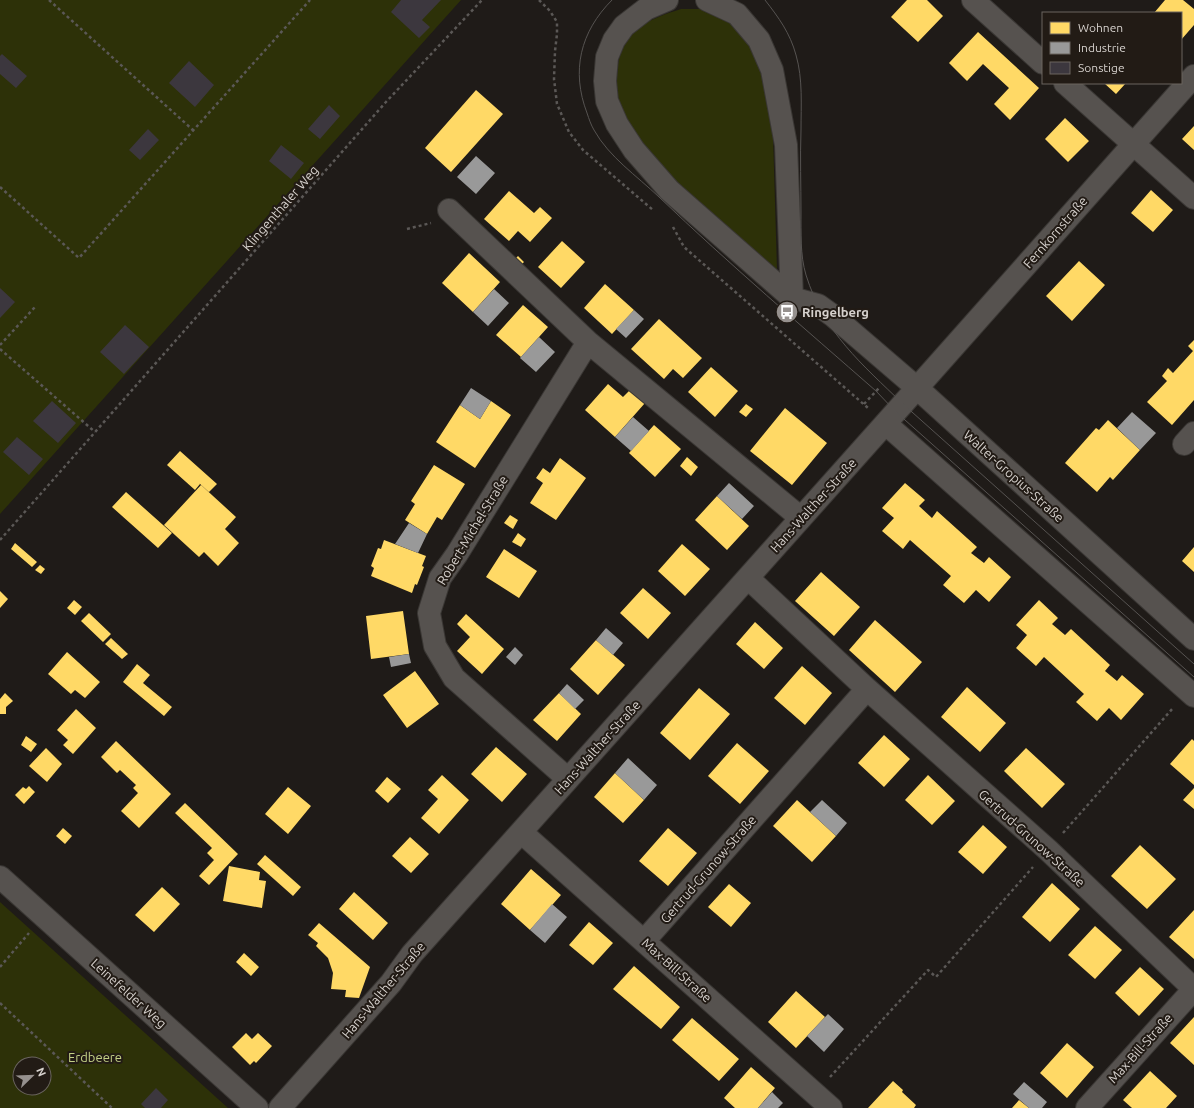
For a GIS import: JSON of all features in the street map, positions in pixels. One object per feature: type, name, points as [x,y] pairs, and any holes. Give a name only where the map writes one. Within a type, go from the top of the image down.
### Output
[{"type":"street","points":[[667,0],[646,9],[624,26],[614,40],[607,57],[605,81],[608,101],[617,124],[634,150],[669,190],[792,298]]},
{"type":"street","points":[[707,0],[737,14],[759,40],[772,70],[786,145],[792,298]]},
{"type":"street","points":[[973,0],[1042,62]]},
{"type":"street","name":"Fernkornstraße","points":[[917,388],[1194,76]]},
{"type":"street","points":[[1066,84],[1194,198]]},
{"type":"street","points":[[449,210],[588,342],[801,518]]},
{"type":"street","name":"Walter-Gropius-Straße","points":[[792,298],[818,305],[832,315],[917,388],[1194,639]]},
{"type":"street","name":"Robert-Michel-Straße","points":[[568,779],[454,678],[435,646],[429,613],[440,578],[457,554],[588,342]]},
{"type":"street","name":"Hans-Walther-Straße","points":[[280,1108],[391,983],[412,954],[917,388]]},
{"type":"street","points":[[886,424],[1191,694]]},
{"type":"street","name":"Gertrud-Grunow-Straße","points":[[748,578],[867,689],[1048,850],[1194,989]]},
{"type":"street","name":"Gertrud-Grunow-Straße","points":[[644,941],[867,689]]},
{"type":"street","name":"Max-Bill-Straße","points":[[521,832],[832,1108]]},
{"type":"street","name":"Leinefelder Weg","points":[[0,877],[257,1108]]},
{"type":"street","name":"Max-Bill-Straße","points":[[1087,1108],[1194,989]]},
{"type":"path","points":[[49,0],[194,131]]},
{"type":"path","points":[[0,187],[79,258],[310,0]]},
{"type":"path","name":"Klingenthaler Weg","points":[[0,540],[385,103],[482,0]]},
{"type":"path","points":[[539,0],[550,11],[557,22],[554,79],[557,104],[569,132],[583,150],[656,213]]},
{"type":"path","points":[[668,223],[674,228],[684,247],[864,404]]},
{"type":"path","points":[[0,345],[35,307]]},
{"type":"path","points":[[0,348],[95,432]]},
{"type":"path","points":[[815,1093],[928,970],[936,977],[1048,850],[1191,694]]},
{"type":"path","points":[[0,967],[43,916]]},
{"type":"path","points":[[0,1003],[112,1108]]},
{"type":"green space","points":[[0,0],[461,0],[0,514]]},
{"type":"green space","points":[[681,9],[706,9],[732,22],[750,42],[761,65],[773,135],[777,270],[672,180],[635,132],[622,110],[617,88],[617,77],[621,53],[626,42],[640,27],[658,17]]},
{"type":"green space","name":"Erdbeere","points":[[0,902],[228,1108],[0,1108]]},
{"type":"building: Wohnen","points":[[907,0],[927,0],[943,16],[918,42],[891,17]]},
{"type":"building: Wohnen","points":[[1165,0],[1183,0],[1194,9],[1194,25],[1182,39],[1182,12],[1155,12]]},
{"type":"building: Wohnen","points":[[978,32],[1039,88],[1010,120],[994,104],[1009,88],[983,64],[967,81],[949,63]]},
{"type":"building: Wohnen","points":[[1105,84],[1125,84],[1116,94]]},
{"type":"building: Wohnen","points":[[476,90],[503,114],[451,172],[425,148]]},
{"type":"building: Wohnen","points":[[1065,118],[1089,141],[1068,162],[1045,139]]},
{"type":"building: Wohnen","points":[[1194,126],[1194,150],[1182,139]]},
{"type":"building: Wohnen","points":[[1151,190],[1173,210],[1153,232],[1131,213]]},
{"type":"building: Wohnen","points":[[509,191],[534,213],[540,207],[552,218],[530,242],[518,231],[509,241],[484,219]]},
{"type":"building: Wohnen","points":[[562,241],[585,262],[561,288],[538,267]]},
{"type":"building: Wohnen","points":[[469,253],[500,282],[473,312],[442,283]]},
{"type":"building: Wohnen","points":[[518,256],[524,262],[519,267],[513,261]]},
{"type":"building: Wohnen","points":[[1079,261],[1105,285],[1072,321],[1046,296]]},
{"type":"building: Wohnen","points":[[605,284],[634,310],[612,334],[584,308]]},
{"type":"building: Wohnen","points":[[523,305],[548,327],[521,357],[496,335]]},
{"type":"building: Wohnen","points":[[659,319],[702,358],[683,378],[673,369],[664,379],[631,349]]},
{"type":"building: Wohnen","points":[[1194,340],[1194,400],[1172,425],[1147,402],[1167,381],[1162,376],[1168,368],[1173,373],[1193,351],[1188,346]]},
{"type":"building: Wohnen","points":[[711,367],[738,391],[715,417],[688,392]]},
{"type":"building: Wohnen","points":[[608,384],[623,397],[631,389],[645,403],[615,437],[585,410]]},
{"type":"building: Wohnen","points":[[491,401],[511,415],[475,468],[436,442],[460,405],[480,419]]},
{"type":"building: Wohnen","points":[[746,404],[753,409],[746,417],[739,412]]},
{"type":"building: Wohnen","points":[[785,408],[827,443],[792,485],[750,451]]},
{"type":"building: Wohnen","points":[[1108,420],[1140,450],[1113,480],[1110,477],[1097,492],[1065,463],[1096,428],[1099,430]]},
{"type":"building: Wohnen","points":[[654,425],[681,449],[655,477],[629,453]]},
{"type":"building: Wohnen","points":[[180,451],[217,484],[209,492],[199,483],[200,484],[195,490],[167,465]]},
{"type":"building: Wohnen","points":[[687,457],[698,467],[691,476],[680,466]]},
{"type":"building: Wohnen","points":[[560,458],[586,478],[556,520],[530,503],[543,483],[536,478],[543,468],[550,473]]},
{"type":"building: Wohnen","points":[[434,465],[465,484],[442,520],[437,517],[427,534],[405,520],[415,504],[411,501]]},
{"type":"building: Wohnen","points":[[905,483],[925,500],[919,506],[932,518],[937,511],[977,547],[971,553],[984,563],[989,557],[1011,577],[989,602],[976,590],[964,603],[943,585],[951,576],[910,540],[903,549],[882,531],[894,518],[882,508]]},
{"type":"building: Wohnen","points":[[201,485],[236,517],[225,529],[239,543],[218,566],[204,552],[199,557],[164,525]]},
{"type":"building: Wohnen","points":[[126,492],[172,533],[158,548],[112,507]]},
{"type":"building: Wohnen","points":[[717,496],[749,526],[727,550],[695,520]]},
{"type":"building: Wohnen","points":[[510,515],[518,520],[513,529],[504,523]]},
{"type":"building: Wohnen","points":[[518,533],[526,539],[521,547],[512,542]]},
{"type":"building: Wohnen","points":[[384,540],[426,556],[422,566],[424,567],[412,593],[371,576],[374,568],[371,566],[378,548],[381,549]]},
{"type":"building: Wohnen","points":[[15,543],[37,562],[32,567],[11,549]]},
{"type":"building: Wohnen","points":[[682,544],[710,569],[685,596],[658,571]]},
{"type":"building: Wohnen","points":[[1194,547],[1194,572],[1182,561]]},
{"type":"building: Wohnen","points":[[504,549],[537,571],[519,598],[486,577]]},
{"type":"building: Wohnen","points":[[40,565],[45,569],[41,574],[35,570]]},
{"type":"building: Wohnen","points":[[821,572],[860,607],[834,636],[795,601]]},
{"type":"building: Wohnen","points":[[643,588],[671,613],[648,639],[620,613]]},
{"type":"building: Wohnen","points":[[0,591],[8,599],[0,608]]},
{"type":"building: Wohnen","points":[[74,600],[82,607],[75,615],[67,608]]},
{"type":"building: Wohnen","points":[[1039,600],[1058,618],[1052,624],[1065,635],[1071,629],[1110,665],[1105,671],[1117,681],[1122,675],[1144,694],[1121,720],[1109,708],[1097,721],[1076,702],[1084,694],[1044,657],[1036,666],[1016,648],[1027,635],[1016,625]]},
{"type":"building: Wohnen","points":[[403,611],[409,654],[371,659],[366,616]]},
{"type":"building: Wohnen","points":[[89,613],[111,634],[103,642],[81,621]]},
{"type":"building: Wohnen","points":[[466,614],[504,649],[482,674],[457,651],[470,637],[457,624]]},
{"type":"building: Wohnen","points":[[875,620],[922,662],[895,692],[849,650]]},
{"type":"building: Wohnen","points":[[755,622],[783,648],[764,669],[736,644]]},
{"type":"building: Wohnen","points":[[111,638],[128,654],[122,659],[105,644]]},
{"type":"building: Wohnen","points":[[596,640],[625,665],[598,695],[570,669]]},
{"type":"building: Wohnen","points":[[67,652],[100,682],[85,698],[75,690],[71,694],[48,674]]},
{"type":"building: Wohnen","points":[[137,664],[150,675],[143,683],[172,707],[164,716],[123,682]]},
{"type":"building: Wohnen","points":[[802,666],[832,693],[805,725],[774,698]]},
{"type":"building: Wohnen","points":[[415,671],[439,704],[407,728],[383,695]]},
{"type":"building: Wohnen","points":[[967,687],[1006,723],[980,752],[941,717]]},
{"type":"building: Wohnen","points":[[699,688],[730,714],[690,760],[660,733]]},
{"type":"building: Wohnen","points":[[5,693],[13,701],[6,707],[6,714],[0,714],[0,699]]},
{"type":"building: Wohnen","points":[[559,693],[581,714],[557,741],[533,720]]},
{"type":"building: Wohnen","points":[[76,709],[96,728],[73,754],[63,745],[68,740],[57,730]]},
{"type":"building: Wohnen","points":[[884,735],[910,759],[884,787],[858,763]]},
{"type":"building: Wohnen","points":[[26,736],[37,744],[31,752],[21,745]]},
{"type":"building: Wohnen","points":[[1192,739],[1194,741],[1194,785],[1170,764]]},
{"type":"building: Wohnen","points":[[116,741],[171,794],[139,828],[121,811],[138,793],[133,788],[136,785],[120,770],[117,773],[101,757]]},
{"type":"building: Wohnen","points":[[737,743],[769,771],[740,804],[708,776]]},
{"type":"building: Wohnen","points":[[496,747],[527,774],[502,802],[471,774]]},
{"type":"building: Wohnen","points":[[46,748],[62,764],[47,782],[29,766]]},
{"type":"building: Wohnen","points":[[1026,748],[1065,784],[1042,808],[1004,771]]},
{"type":"building: Wohnen","points":[[615,773],[644,800],[623,823],[594,797]]},
{"type":"building: Wohnen","points":[[442,775],[469,800],[439,834],[421,818],[438,799],[428,790]]},
{"type":"building: Wohnen","points":[[928,775],[955,801],[932,825],[905,800]]},
{"type":"building: Wohnen","points":[[387,777],[401,789],[388,803],[375,791]]},
{"type":"building: Wohnen","points":[[29,786],[35,792],[24,804],[15,795],[23,787],[26,789]]},
{"type":"building: Wohnen","points":[[288,787],[311,806],[288,834],[265,814]]},
{"type":"building: Wohnen","points":[[1194,788],[1194,809],[1183,800]]},
{"type":"building: Wohnen","points":[[797,800],[836,836],[812,862],[773,826]]},
{"type":"building: Wohnen","points":[[185,803],[238,854],[209,885],[199,876],[214,860],[207,853],[212,848],[175,813]]},
{"type":"building: Wohnen","points":[[983,825],[1007,847],[983,874],[958,852]]},
{"type":"building: Wohnen","points":[[63,828],[72,836],[65,844],[56,836]]},
{"type":"building: Wohnen","points":[[668,828],[697,853],[668,886],[639,861]]},
{"type":"building: Wohnen","points":[[410,837],[429,854],[411,873],[392,856]]},
{"type":"building: Wohnen","points":[[1140,845],[1176,879],[1147,909],[1111,876]]},
{"type":"building: Wohnen","points":[[265,855],[301,887],[293,896],[257,864]]},
{"type":"building: Wohnen","points":[[229,866],[260,872],[259,880],[266,881],[262,908],[223,901]]},
{"type":"building: Wohnen","points":[[531,869],[561,895],[530,930],[501,904]]},
{"type":"building: Wohnen","points":[[1052,883],[1080,909],[1050,942],[1022,917]]},
{"type":"building: Wohnen","points":[[729,884],[751,903],[731,927],[708,907]]},
{"type":"building: Wohnen","points":[[162,887],[180,904],[154,932],[135,915]]},
{"type":"building: Wohnen","points":[[354,892],[388,923],[373,940],[339,909]]},
{"type":"building: Wohnen","points":[[1194,910],[1194,959],[1169,937]]},
{"type":"building: Wohnen","points":[[589,922],[613,943],[593,965],[569,945]]},
{"type":"building: Wohnen","points":[[319,923],[370,967],[359,998],[345,997],[346,990],[331,989],[333,973],[328,958],[316,946],[318,943],[308,935]]},
{"type":"building: Wohnen","points":[[1095,926],[1122,950],[1095,979],[1068,955]]},
{"type":"building: Wohnen","points":[[244,953],[259,967],[251,976],[236,962]]},
{"type":"building: Wohnen","points":[[634,966],[680,1007],[661,1029],[613,989]]},
{"type":"building: Wohnen","points":[[1140,967],[1164,989],[1139,1016],[1115,993]]},
{"type":"building: Wohnen","points":[[796,991],[825,1017],[796,1048],[768,1022]]},
{"type":"building: Wohnen","points":[[1194,1017],[1194,1065],[1170,1043]]},
{"type":"building: Wohnen","points":[[692,1018],[739,1059],[719,1081],[672,1040]]},
{"type":"building: Wohnen","points":[[246,1033],[252,1039],[258,1033],[272,1046],[256,1063],[254,1061],[250,1065],[232,1047]]},
{"type":"building: Wohnen","points":[[1067,1043],[1094,1067],[1067,1098],[1040,1073]]},
{"type":"building: Wohnen","points":[[751,1067],[775,1088],[758,1108],[735,1108],[724,1098]]},
{"type":"building: Wohnen","points":[[1150,1071],[1177,1096],[1166,1108],[1132,1108],[1123,1100]]},
{"type":"building: Wohnen","points":[[893,1081],[916,1105],[914,1108],[868,1108]]},
{"type":"building: Wohnen","points":[[1019,1100],[1029,1108],[1012,1108]]},
{"type":"building: Industrie","points":[[476,156],[495,173],[476,194],[457,177]]},
{"type":"building: Industrie","points":[[494,289],[509,303],[488,326],[473,312]]},
{"type":"building: Industrie","points":[[634,310],[644,319],[626,338],[616,329]]},
{"type":"building: Industrie","points":[[539,337],[555,352],[536,372],[520,358]]},
{"type":"building: Industrie","points":[[471,388],[491,401],[480,419],[460,405]]},
{"type":"building: Industrie","points":[[1132,412],[1156,433],[1140,450],[1117,428]]},
{"type":"building: Industrie","points":[[633,417],[649,431],[631,451],[615,437]]},
{"type":"building: Industrie","points":[[729,483],[754,506],[742,519],[717,496]]},
{"type":"building: Industrie","points":[[409,523],[427,534],[418,553],[395,544]]},
{"type":"building: Industrie","points":[[606,628],[623,643],[613,655],[596,640]]},
{"type":"building: Industrie","points":[[515,647],[523,655],[515,665],[506,657]]},
{"type":"building: Industrie","points":[[409,654],[411,663],[391,667],[389,657]]},
{"type":"building: Industrie","points":[[567,684],[584,700],[575,709],[559,693]]},
{"type":"building: Industrie","points":[[628,758],[657,785],[644,800],[615,773]]},
{"type":"building: Industrie","points":[[822,800],[847,823],[836,836],[810,812]]},
{"type":"building: Industrie","points":[[552,904],[567,917],[545,943],[530,930]]},
{"type":"building: Industrie","points":[[828,1014],[844,1029],[824,1052],[807,1036]]},
{"type":"building: Industrie","points":[[1024,1082],[1047,1102],[1042,1108],[1029,1108],[1013,1094]]},
{"type":"building: Industrie","points":[[772,1092],[783,1103],[778,1108],[758,1108]]},
{"type":"building: Sonstige","points":[[401,0],[441,0],[422,20],[430,27],[419,38],[391,12]]},
{"type":"building: Sonstige","points":[[2,54],[27,76],[16,88],[0,74],[0,56]]},
{"type":"building: Sonstige","points":[[189,61],[214,85],[195,107],[169,83]]},
{"type":"building: Sonstige","points":[[329,105],[340,116],[320,139],[308,129]]},
{"type":"building: Sonstige","points":[[148,129],[159,140],[140,160],[129,150]]},
{"type":"building: Sonstige","points":[[281,145],[304,163],[291,179],[269,161]]},
{"type":"building: Sonstige","points":[[0,288],[15,302],[0,318]]},
{"type":"building: Sonstige","points":[[125,325],[149,347],[124,374],[100,352]]},
{"type":"building: Sonstige","points":[[52,401],[76,423],[58,443],[33,421]]},
{"type":"building: Sonstige","points":[[17,437],[43,459],[29,475],[3,452]]},
{"type":"building: Sonstige","points":[[156,1088],[168,1100],[161,1108],[145,1108],[141,1104]]},
{"type":"tram line","points":[[612,0],[592,25],[586,39],[579,67],[582,97],[591,124],[607,149],[739,271],[876,391],[896,412],[1194,677]]},
{"type":"tram line","points":[[765,0],[779,20],[794,47],[800,73],[802,252],[806,275],[823,314],[834,331],[859,361],[903,404],[1194,664]]},
{"type":"place","name":"Ringelberg","points":[[787,312]]}]
